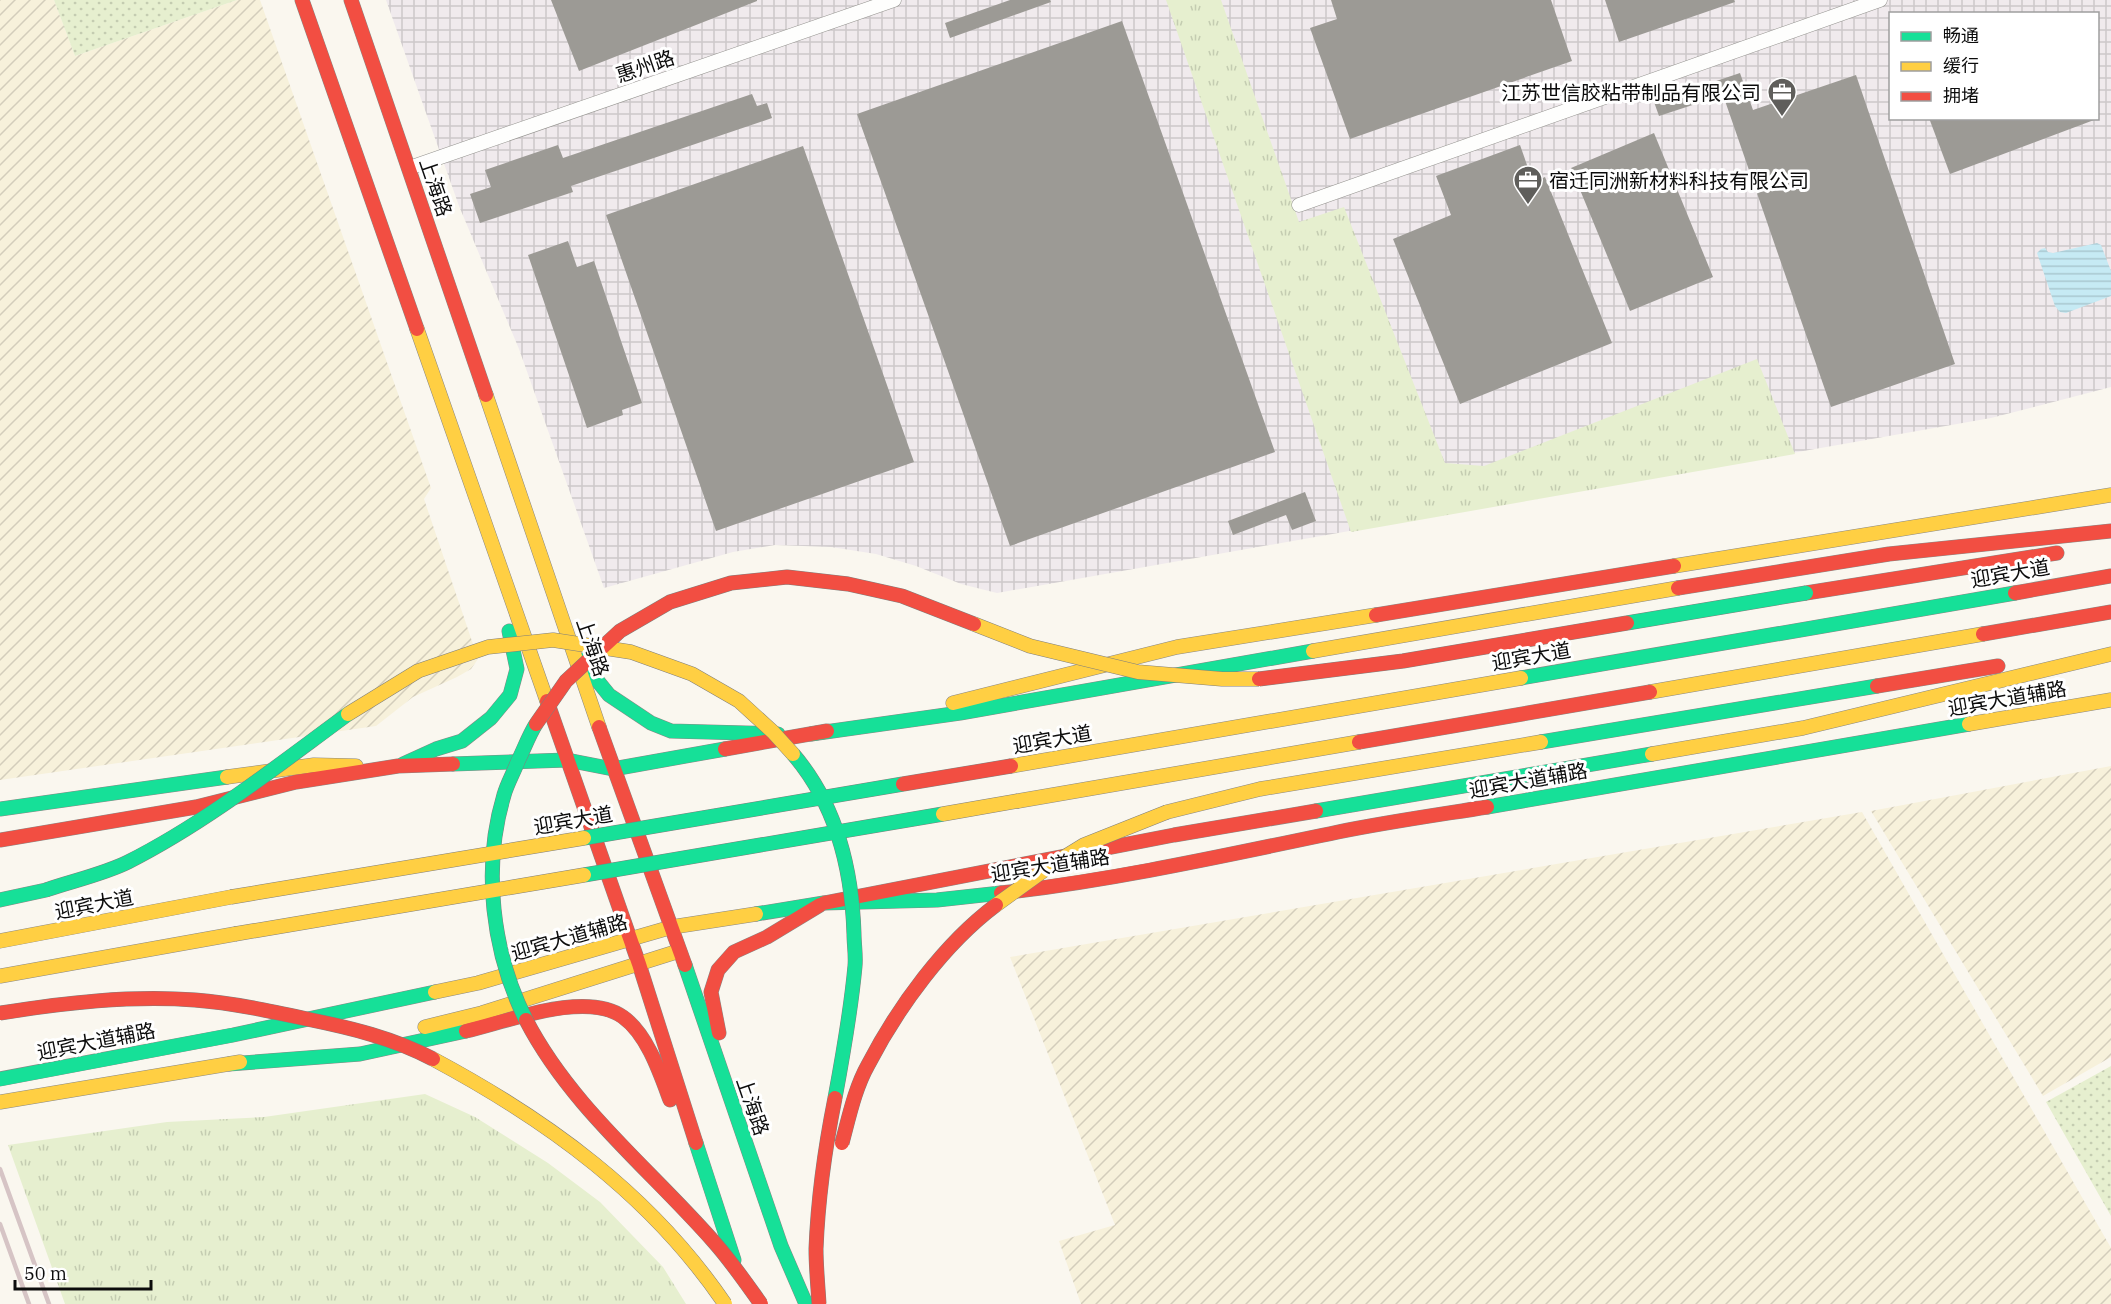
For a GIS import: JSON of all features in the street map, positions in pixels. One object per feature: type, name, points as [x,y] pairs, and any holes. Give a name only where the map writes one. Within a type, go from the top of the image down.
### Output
[{"type":"main road","points":[[302,0],[639,964],[747,1300]]},
{"type":"main road","name":"上海路","points":[[351,0],[613,769],[672,927],[781,1246],[806,1304]]},
{"type":"main road","points":[[499,432],[528,492],[563,598],[592,674],[609,695],[651,723],[671,731],[811,734],[1009,690],[1177,647],[2111,495]]},
{"type":"main road","points":[[0,840],[196,807],[296,782],[398,766],[436,749],[462,741],[491,718],[510,695],[516,669],[494,571],[457,447]]},
{"type":"main road","points":[[0,809],[314,765],[398,766],[567,760],[613,769],[811,734],[960,713],[1641,594],[1889,554],[2111,531]]},
{"type":"main road","points":[[761,1304],[715,1242],[573,1093],[538,1043],[513,994],[499,945],[492,880],[494,838],[504,794],[532,730],[566,681],[620,631],[670,602],[731,582],[787,577],[848,584],[902,596],[1030,646],[1138,672],[1222,679],[1270,679],[1403,661],[2076,550]]},
{"type":"main road","name":"迎宾大道","points":[[0,941],[231,897],[1011,766],[2111,576]]},
{"type":"main road","points":[[0,976],[2111,612]]},
{"type":"main road","points":[[0,900],[46,890],[126,863],[186,830],[278,766],[354,709],[417,671],[488,646],[553,640],[632,652],[692,674],[739,701],[772,732],[807,771],[835,824],[847,869],[853,905],[855,964],[842,1062],[824,1154],[820,1190],[816,1251],[819,1304]]},
{"type":"main road","points":[[839,1159],[851,1110],[867,1066],[918,984],[956,942],[993,907],[1084,845],[1167,812],[1260,789],[2111,646]]},
{"type":"main road","points":[[781,1246],[725,1056],[714,1015],[711,992],[718,970],[734,952],[767,937],[824,903],[1173,835],[1803,728],[2111,654]]},
{"type":"main road","name":"迎宾大道辅路","points":[[0,1079],[233,1035],[478,983],[672,927],[824,903],[937,900],[1055,887],[1351,830],[2111,700]]},
{"type":"main road","points":[[0,1102],[373,1040],[471,1016],[679,951]]},
{"type":"main road","points":[[0,1013],[106,999],[181,999],[268,1010],[337,1026],[410,1047],[482,1085],[545,1125],[592,1160],[663,1225],[705,1272],[725,1304]]},
{"type":"main road","points":[[229,1064],[360,1054],[565,1007],[585,1005],[605,1009],[622,1016],[637,1031],[657,1066],[747,1300]]},
{"type":"main road","points":[[832,1216],[834,1194]]},
{"type":"main road","points":[[830,1268],[832,1304]]},
{"type":"street","name":"惠州路","points":[[409,168],[894,0]]},
{"type":"street","points":[[1299,205],[1880,0]]},
{"type":"shaded area","points":[[0,0],[54,0],[75,56],[237,0],[260,0],[431,488],[424,499],[478,659],[471,669],[413,697],[376,726],[0,780]]},
{"type":"shaded area","points":[[386,0],[2111,0],[2111,387],[1991,418],[997,593],[961,584],[916,566],[876,554],[831,547],[775,545],[733,552],[604,588],[519,349],[459,206]]},
{"type":"shaded area","points":[[2111,766],[2111,1057],[2043,1096],[1871,811]]},
{"type":"shaded area","points":[[1862,812],[2111,1248],[2111,1304],[1081,1304],[1059,1241],[1115,1225],[1010,957]]},
{"type":"green space","points":[[54,0],[237,0],[75,56]]},
{"type":"green space","points":[[1166,0],[1221,0],[1299,222],[1344,207],[1445,463],[1484,466],[1757,359],[1795,454],[1351,532]]},
{"type":"green space","points":[[2111,1066],[2111,1216],[2046,1102]]},
{"type":"green space","points":[[425,1094],[475,1117],[548,1163],[600,1202],[663,1267],[686,1304],[65,1304],[8,1145],[167,1122],[264,1117]]},
{"type":"water","points":[[2097,243],[2101,245],[2111,271],[2111,296],[2066,313],[2060,312],[2055,306],[2037,253],[2045,248],[2048,252],[2053,253]]},
{"type":"building","points":[[551,0],[757,0],[757,1],[579,71]]},
{"type":"building","points":[[1010,0],[1050,0],[1051,2],[950,38],[945,23]]},
{"type":"building","points":[[1331,0],[1551,0],[1572,61],[1350,139],[1310,28],[1337,19]]},
{"type":"building","points":[[1605,0],[1734,0],[1735,2],[1619,42]]},
{"type":"building","points":[[1122,21],[1275,452],[1010,546],[857,114]]},
{"type":"building","points":[[1740,73],[1753,110],[1856,75],[1955,364],[1831,407],[1723,95],[1659,116],[1654,102]]},
{"type":"building","points":[[752,94],[757,106],[767,103],[772,118],[571,186],[573,192],[480,223],[470,194],[491,187],[485,170],[558,145],[563,158]]},
{"type":"building","points":[[1930,120],[2094,120],[1950,174]]},
{"type":"building","points":[[1654,133],[1713,277],[1630,311],[1571,168]]},
{"type":"building","points":[[1520,145],[1533,182],[1545,177],[1612,343],[1460,404],[1393,239],[1451,215],[1436,176]]},
{"type":"building","points":[[803,146],[914,462],[716,531],[606,215]]},
{"type":"building","points":[[568,241],[577,267],[594,261],[642,403],[622,410],[623,415],[587,428],[528,255]]},
{"type":"building","points":[[1305,492],[1316,521],[1292,530],[1286,515],[1233,535],[1228,521]]},
{"type":"railway","points":[[0,1169],[49,1304]]},
{"type":"railway","points":[[0,1224],[29,1304]]},
{"type":"traffic: fast","points":[[1627,623],[1806,593]]},
{"type":"traffic: fast","points":[[1521,678],[2015,593]]},
{"type":"traffic: fast","points":[[403,764],[436,749],[462,741],[491,718],[510,695],[517,669],[509,631]]},
{"type":"traffic: fast","points":[[811,734],[960,713],[1313,651]]},
{"type":"traffic: fast","points":[[586,659],[592,674],[609,695],[651,723],[671,731],[778,734]]},
{"type":"traffic: fast","points":[[1541,742],[1877,686]]},
{"type":"traffic: fast","points":[[46,890],[119,866],[157,846],[214,811],[348,714]]},
{"type":"traffic: fast","points":[[526,1020],[514,994],[498,938],[492,880],[493,851],[504,795],[536,724]]},
{"type":"traffic: fast","points":[[1487,807],[1969,724]]},
{"type":"traffic: fast","points":[[453,764],[567,760],[613,769],[725,749]]},
{"type":"traffic: fast","points":[[793,754],[808,773],[831,816],[839,838],[850,885],[855,966],[835,1098]]},
{"type":"traffic: fast","points":[[1316,811],[1652,754]]},
{"type":"traffic: fast","points":[[0,809],[227,777]]},
{"type":"traffic: fast","points":[[584,838],[903,784]]},
{"type":"traffic: fast","points":[[584,875],[943,814]]},
{"type":"traffic: fast","points":[[0,900],[46,890]]},
{"type":"traffic: fast","points":[[756,914],[824,903],[937,900],[1001,893]]},
{"type":"traffic: fast","points":[[685,965],[781,1246],[806,1304]]},
{"type":"traffic: fast","points":[[0,1079],[233,1035],[435,992]]},
{"type":"traffic: fast","points":[[229,1064],[360,1054],[466,1031]]},
{"type":"traffic: fast","points":[[696,1143],[734,1260]]},
{"type":"traffic: slow","points":[[417,329],[547,701]]},
{"type":"traffic: slow","points":[[486,395],[599,727]]},
{"type":"traffic: slow","points":[[1674,566],[2111,495]]},
{"type":"traffic: slow","points":[[1313,651],[1678,588]]},
{"type":"traffic: slow","points":[[953,703],[1177,647],[1376,615]]},
{"type":"traffic: slow","points":[[974,624],[1030,646],[1138,672],[1222,679],[1259,679]]},
{"type":"traffic: slow","points":[[1650,692],[1983,634]]},
{"type":"traffic: slow","points":[[348,714],[418,671],[488,647],[553,640],[631,652],[692,674],[739,701],[793,754]]},
{"type":"traffic: slow","points":[[1652,754],[1803,728],[2111,654]]},
{"type":"traffic: slow","points":[[1011,766],[1521,678]]},
{"type":"traffic: slow","points":[[1969,724],[2111,700]]},
{"type":"traffic: slow","points":[[1018,801],[1359,742]]},
{"type":"traffic: slow","points":[[1167,812],[1260,789],[1541,742]]},
{"type":"traffic: slow","points":[[227,777],[314,765],[356,766]]},
{"type":"traffic: slow","points":[[943,814],[1018,801]]},
{"type":"traffic: slow","points":[[996,905],[1050,866],[1084,845],[1167,812]]},
{"type":"traffic: slow","points":[[231,897],[584,838]]},
{"type":"traffic: slow","points":[[235,934],[584,875]]},
{"type":"traffic: slow","points":[[0,941],[231,897]]},
{"type":"traffic: slow","points":[[435,992],[478,983],[672,927],[756,914]]},
{"type":"traffic: slow","points":[[0,976],[235,934]]},
{"type":"traffic: slow","points":[[425,1027],[482,1013],[679,951]]},
{"type":"traffic: slow","points":[[433,1059],[516,1108],[594,1164],[664,1228],[725,1304]]},
{"type":"traffic: slow","points":[[0,1102],[240,1062]]},
{"type":"traffic: jam","points":[[302,0],[417,329]]},
{"type":"traffic: jam","points":[[351,0],[486,395]]},
{"type":"traffic: jam","points":[[1678,588],[1889,554],[2111,531]]},
{"type":"traffic: jam","points":[[1806,593],[2057,553]]},
{"type":"traffic: jam","points":[[1376,615],[1674,566]]},
{"type":"traffic: jam","points":[[2015,593],[2111,576]]},
{"type":"traffic: jam","points":[[536,724],[566,681],[620,631],[670,602],[731,583],[787,577],[848,584],[902,596],[974,624]]},
{"type":"traffic: jam","points":[[1983,634],[2111,612]]},
{"type":"traffic: jam","points":[[1259,679],[1403,661],[1627,623]]},
{"type":"traffic: jam","points":[[1877,686],[1998,666]]},
{"type":"traffic: jam","points":[[1359,742],[1650,692]]},
{"type":"traffic: jam","points":[[547,701],[639,964],[696,1143]]},
{"type":"traffic: jam","points":[[599,727],[685,965]]},
{"type":"traffic: jam","points":[[725,749],[827,731]]},
{"type":"traffic: jam","points":[[0,840],[196,807],[296,782],[398,766],[453,764]]},
{"type":"traffic: jam","points":[[903,784],[1011,766]]},
{"type":"traffic: jam","points":[[1001,893],[1128,874],[1356,828],[1487,807]]},
{"type":"traffic: jam","points":[[824,903],[1174,835],[1316,811]]},
{"type":"traffic: jam","points":[[719,1033],[711,992],[718,970],[734,952],[767,937],[820,905]]},
{"type":"traffic: jam","points":[[842,1143],[859,1083],[893,1021],[941,957],[958,938],[996,905]]},
{"type":"traffic: jam","points":[[0,1013],[122,999],[209,1001],[265,1010],[356,1030],[403,1045],[433,1059]]},
{"type":"traffic: jam","points":[[466,1031],[523,1015],[568,1007],[607,1009],[623,1017],[639,1033],[652,1055],[670,1100]]},
{"type":"traffic: jam","points":[[526,1020],[544,1052],[588,1109],[714,1242],[761,1304]]},
{"type":"traffic: jam","points":[[819,1304],[816,1249],[818,1211],[835,1098]]},
{"type":"place","name":"江苏世信胶粘带制品有限公司","points":[[1782,118]]},
{"type":"place","name":"宿迁同洲新材料科技有限公司","points":[[1528,206]]}]
